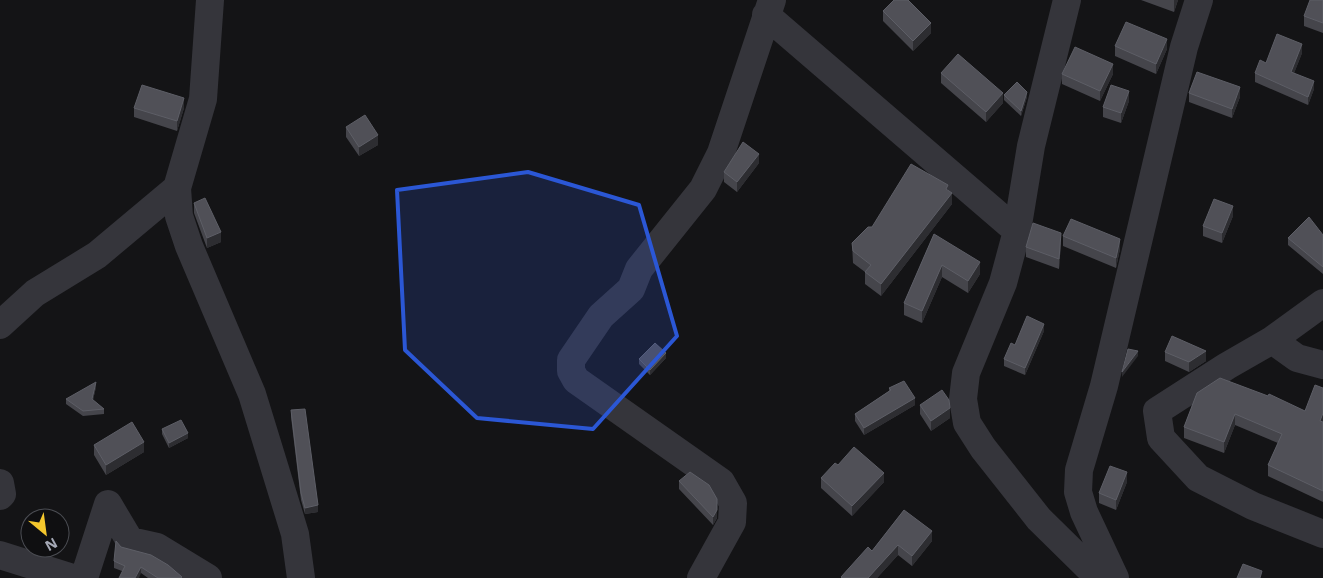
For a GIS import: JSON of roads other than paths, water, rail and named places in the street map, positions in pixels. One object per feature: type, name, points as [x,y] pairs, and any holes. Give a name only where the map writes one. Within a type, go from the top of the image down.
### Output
[{"type":"street","points":[[210,0],[203,99],[177,188],[179,216],[189,246],[252,394],[295,534],[302,578]]},
{"type":"street","points":[[1067,0],[1031,146],[1018,231],[1003,283],[966,373],[963,399],[967,423],[982,448],[1039,519],[1099,578]]},
{"type":"street","points":[[1116,578],[1084,512],[1078,492],[1079,470],[1104,386],[1184,47],[1200,0]]},
{"type":"street","points":[[702,578],[732,522],[733,503],[721,482],[576,380],[571,371],[571,360],[601,316],[617,304],[631,289],[639,269],[703,189],[721,153],[769,8],[1018,231]]},
{"type":"street","points":[[0,325],[35,292],[96,255],[177,188]]},
{"type":"street","points":[[1323,303],[1272,340],[1227,366],[1157,412],[1161,438],[1198,478],[1253,506],[1323,534]]},
{"type":"street","points":[[1272,340],[1297,358],[1323,365]]},
{"type":"street","points":[[0,483],[2,494],[0,496]]},
{"type":"street","points":[[84,578],[108,504],[130,541],[157,546],[208,578]]},
{"type":"street","points":[[0,555],[73,578]]}]
